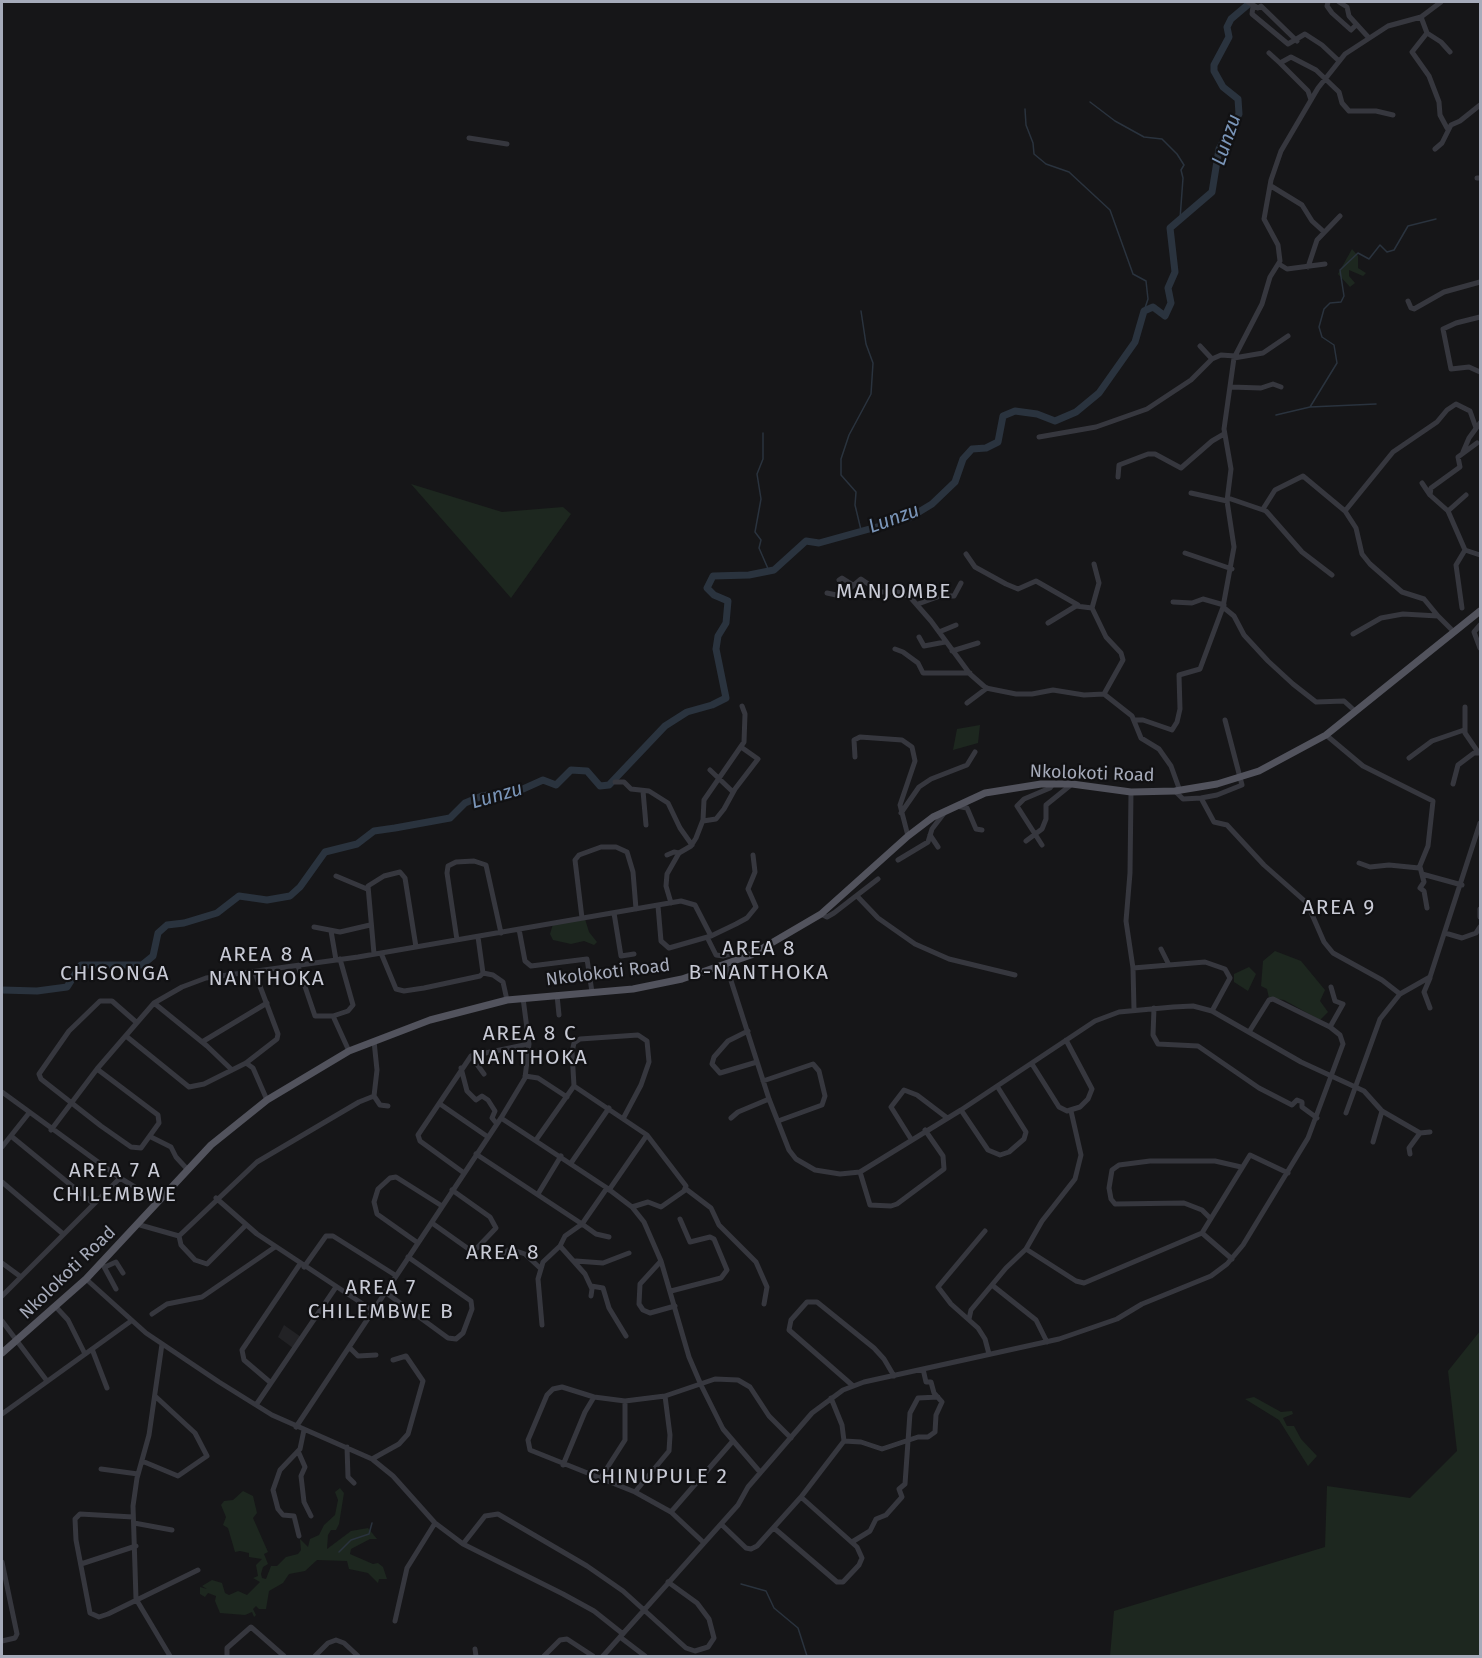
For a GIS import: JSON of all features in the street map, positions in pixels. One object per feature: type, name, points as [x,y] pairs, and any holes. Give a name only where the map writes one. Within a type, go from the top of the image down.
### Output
[{"type":"main road","name":"Nkolokoti Road","points":[[2,1353],[103,1265],[140,1225],[158,1201],[211,1145],[267,1100],[349,1051],[430,1020],[507,1000],[654,985],[726,965],[751,955],[821,914],[908,836],[946,810],[1000,789],[1072,784],[1131,792],[1178,791],[1241,778],[1277,763],[1326,735],[1480,611]]},
{"type":"street","points":[[1328,2],[1327,6],[1332,13],[1351,30],[1356,25]]},
{"type":"street","points":[[1339,2],[1347,7],[1347,12],[1356,25],[1363,28],[1369,38]]},
{"type":"street","points":[[1134,720],[1143,720],[1172,730],[1177,722],[1180,709],[1179,675],[1200,669],[1223,606],[1232,569],[1234,547],[1227,500],[1231,469],[1224,435],[1235,357],[1262,304],[1269,279],[1279,264],[1278,245],[1264,219],[1281,151],[1325,78],[1355,45],[1393,24],[1421,17],[1441,2]]},
{"type":"street","points":[[1250,4],[1258,8],[1261,6],[1297,41]]},
{"type":"street","points":[[1250,4],[1252,14],[1288,44],[1291,57],[1316,70],[1325,78],[1339,92],[1342,103],[1349,111],[1376,111],[1393,115]]},
{"type":"street","points":[[1421,17],[1427,33],[1441,42],[1450,52]]},
{"type":"street","points":[[1427,33],[1412,52],[1429,76],[1439,102],[1440,115],[1448,128]]},
{"type":"street","points":[[1288,44],[1297,41],[1305,34],[1322,45],[1339,61]]},
{"type":"street","points":[[1269,53],[1308,91],[1311,100]]},
{"type":"street","points":[[1280,63],[1291,57]]},
{"type":"street","points":[[1435,149],[1442,143],[1448,128],[1480,105]]},
{"type":"street","points":[[469,138],[507,144]]},
{"type":"street","points":[[1271,186],[1302,205],[1312,221],[1323,231]]},
{"type":"street","points":[[1308,267],[1317,240],[1323,231],[1340,216]]},
{"type":"street","points":[[1279,264],[1287,269],[1325,264]]},
{"type":"street","points":[[1408,301],[1414,309],[1444,292],[1480,282]]},
{"type":"street","points":[[1480,316],[1443,329],[1451,369],[1469,367],[1480,372]]},
{"type":"street","points":[[1039,436],[1096,427],[1147,409],[1191,380],[1212,359],[1221,356],[1235,357],[1263,353],[1288,336]]},
{"type":"street","points":[[1200,346],[1212,359]]},
{"type":"street","points":[[1231,387],[1261,388],[1273,384],[1281,387]]},
{"type":"street","points":[[1345,511],[1388,456],[1437,422],[1447,410],[1456,404],[1470,411],[1476,428]]},
{"type":"street","points":[[1463,452],[1480,423]]},
{"type":"street","points":[[1118,477],[1119,465],[1149,454],[1155,454],[1181,468],[1212,441],[1224,435]]},
{"type":"street","points":[[1430,495],[1431,488],[1460,467],[1458,457],[1477,443]]},
{"type":"street","points":[[1263,509],[1275,490],[1302,475],[1345,511],[1356,528],[1362,554],[1370,564],[1402,592],[1424,599],[1454,632]]},
{"type":"street","points":[[1422,483],[1430,495],[1450,507],[1465,550]]},
{"type":"street","points":[[1191,493],[1200,497],[1215,497],[1263,509],[1302,552],[1332,575]]},
{"type":"street","points":[[1450,507],[1466,495]]},
{"type":"street","points":[[1465,550],[1480,555]]},
{"type":"street","points":[[1462,608],[1462,593],[1456,579],[1455,566],[1465,550]]},
{"type":"street","points":[[1185,553],[1232,569]]},
{"type":"street","points":[[966,554],[975,567],[1006,584],[1018,589],[1036,581],[1078,605],[1092,608]]},
{"type":"street","points":[[1094,564],[1099,579],[1092,608],[1106,637],[1121,653],[1123,660],[1104,694]]},
{"type":"street","points":[[839,580],[842,578],[853,585]]},
{"type":"street","points":[[827,593],[841,596],[861,579],[880,592],[898,592],[918,604],[970,673],[987,688],[1016,694],[1053,690],[1084,695],[1104,694],[1134,720],[1142,738],[1159,749],[1171,766],[1178,791],[1183,799],[1201,798],[1241,786],[1241,778],[1225,720]]},
{"type":"street","points":[[918,604],[940,596],[954,596],[961,583]]},
{"type":"street","points":[[1173,602],[1192,603],[1203,600],[1223,606],[1234,616],[1244,635],[1268,662],[1293,684],[1316,702],[1344,701],[1355,711]]},
{"type":"street","points":[[1048,623],[1078,605]]},
{"type":"street","points":[[1353,634],[1390,615],[1438,616]]},
{"type":"street","points":[[1480,625],[1474,632],[1480,648]]},
{"type":"street","points":[[939,632],[956,626]]},
{"type":"street","points":[[919,637],[924,646],[945,642]]},
{"type":"street","points":[[952,651],[978,643]]},
{"type":"street","points":[[895,649],[918,663],[923,673],[970,673]]},
{"type":"street","points":[[967,703],[987,688]]},
{"type":"street","points":[[671,903],[666,880],[679,853],[692,845],[703,821],[703,804],[741,747],[745,714],[742,706]]},
{"type":"street","points":[[1453,784],[1458,765],[1479,753],[1471,746],[1464,730],[1464,707]]},
{"type":"street","points":[[1409,758],[1432,741],[1464,730]]},
{"type":"street","points":[[1326,735],[1363,766],[1432,799],[1428,846],[1420,867],[1424,882],[1420,888],[1424,891],[1427,908]]},
{"type":"street","points":[[855,757],[856,738],[873,736],[909,743],[914,751],[915,761],[901,797],[901,813],[908,836]]},
{"type":"street","points":[[703,821],[716,819],[758,759],[741,747]]},
{"type":"street","points":[[901,813],[919,787],[931,779],[968,765],[975,752]]},
{"type":"street","points":[[710,770],[733,792]]},
{"type":"street","points":[[615,782],[624,782],[631,789],[643,790],[668,803],[677,824],[692,845]]},
{"type":"street","points":[[1042,845],[1017,806],[1024,799],[1050,789],[1053,784]]},
{"type":"street","points":[[1026,841],[1035,834],[1046,819],[1046,805],[1072,784]]},
{"type":"street","points":[[643,790],[646,825]]},
{"type":"street","points":[[1131,792],[1130,873],[1126,921],[1133,968],[1134,1010]]},
{"type":"street","points":[[1201,798],[1214,822],[1227,825],[1258,860],[1307,903],[1324,942],[1333,953],[1382,980],[1400,994]]},
{"type":"street","points":[[954,806],[967,808],[976,829],[982,830]]},
{"type":"street","points":[[898,860],[928,842],[946,810]]},
{"type":"street","points":[[1430,1008],[1425,992],[1462,885],[1480,823]]},
{"type":"street","points":[[930,835],[938,848]]},
{"type":"street","points":[[582,918],[575,860],[579,855],[601,847],[616,847],[627,852],[633,872],[636,909]]},
{"type":"street","points":[[1474,848],[1480,854]]},
{"type":"street","points":[[667,855],[674,852],[679,853]]},
{"type":"street","points":[[658,906],[661,941],[665,947],[679,946],[709,936],[747,918],[756,907],[748,889],[755,872],[753,855]]},
{"type":"street","points":[[457,940],[447,869],[450,864],[460,862],[481,862],[486,865],[501,933]]},
{"type":"street","points":[[1359,863],[1370,867],[1383,865],[1417,869],[1420,867]]},
{"type":"street","points":[[374,954],[367,889],[370,882],[384,876],[403,874],[416,947]]},
{"type":"street","points":[[1422,874],[1462,885]]},
{"type":"street","points":[[336,876],[367,889]]},
{"type":"street","points":[[821,914],[827,916],[878,879]]},
{"type":"street","points":[[857,896],[878,918],[907,940],[949,958],[1015,975]]},
{"type":"street","points":[[51,1130],[97,1069],[154,1003],[182,987],[206,978],[338,960],[687,901],[695,905],[716,955],[723,956],[740,951],[751,955]]},
{"type":"street","points":[[1480,909],[1480,918]]},
{"type":"street","points":[[614,913],[621,956],[634,954]]},
{"type":"street","points":[[314,927],[345,932],[370,925]]},
{"type":"street","points":[[1445,933],[1462,938],[1476,933],[1480,927]]},
{"type":"street","points":[[519,930],[525,961],[531,966],[587,959],[592,992]]},
{"type":"street","points":[[298,966],[315,1016],[333,1016],[348,1011],[353,1005],[338,960],[332,931]]},
{"type":"street","points":[[478,936],[483,973]]},
{"type":"street","points":[[1161,949],[1169,965]]},
{"type":"street","points":[[381,953],[392,982],[400,991],[476,978],[483,973],[493,975],[503,982],[507,1000]]},
{"type":"street","points":[[1133,968],[1205,962],[1216,965],[1229,973],[1228,983],[1212,1011]]},
{"type":"street","points":[[726,965],[769,1099],[789,1150],[805,1165],[830,1173],[860,1172],[1106,1016],[1154,1008],[1193,1006],[1212,1011],[1332,1075],[1354,1084],[1373,1098],[1382,1111],[1420,1133],[1430,1132]]},
{"type":"street","points":[[126,1036],[191,1088],[232,1070],[246,1063],[277,1039],[255,972]]},
{"type":"street","points":[[1346,1113],[1354,1084],[1380,1019],[1400,994],[1430,977]]},
{"type":"street","points":[[1330,1027],[1343,1004],[1335,1001],[1332,987]]},
{"type":"street","points":[[557,995],[559,1015]]},
{"type":"street","points":[[296,1427],[501,1118],[525,1076],[529,1044],[523,998]]},
{"type":"street","points":[[603,1656],[738,1505],[760,1472],[812,1413],[852,1384],[1047,1342],[1117,1318],[1142,1304],[1211,1276],[1232,1259],[1287,1173],[1317,1118],[1343,1044],[1340,1035],[1330,1027],[1273,999],[1269,1000],[1249,1032]]},
{"type":"street","points":[[97,1069],[158,1115],[160,1120],[145,1145],[136,1149],[71,1103],[39,1076],[69,1031],[93,1006],[103,1000],[117,1004],[136,1022]]},
{"type":"street","points":[[154,1003],[202,1041],[232,1070]]},
{"type":"street","points":[[202,1041],[267,1004]]},
{"type":"street","points":[[1154,1008],[1153,1035],[1158,1044],[1198,1046],[1259,1088],[1292,1105],[1297,1100],[1302,1102],[1302,1107],[1317,1118]]},
{"type":"street","points":[[333,1016],[349,1051]]},
{"type":"street","points":[[748,1031],[728,1041],[714,1057],[713,1068],[720,1073],[757,1062]]},
{"type":"street","points":[[536,1140],[574,1086],[572,1052],[577,1041],[638,1035],[645,1038],[649,1062],[641,1085],[624,1117]]},
{"type":"street","points":[[1032,1064],[1055,1102],[1064,1110],[1071,1111],[1088,1099],[1092,1089],[1066,1040]]},
{"type":"street","points":[[374,1041],[377,1070],[374,1096],[380,1105],[388,1106]]},
{"type":"street","points":[[464,1173],[418,1138],[461,1068],[471,1056],[529,1044]]},
{"type":"street","points":[[471,1056],[484,1074]]},
{"type":"street","points":[[246,1063],[253,1068],[267,1100]]},
{"type":"street","points":[[763,1081],[813,1064],[819,1071],[825,1096],[822,1105],[778,1121]]},
{"type":"street","points":[[461,1068],[466,1091],[476,1100],[482,1096],[488,1100],[495,1111],[492,1118],[497,1124]]},
{"type":"street","points":[[525,1076],[538,1078],[567,1097]]},
{"type":"street","points":[[574,1086],[624,1117],[647,1135],[677,1172],[686,1189],[711,1208],[719,1225],[756,1262],[767,1287],[764,1304]]},
{"type":"street","points":[[961,1110],[988,1150],[1000,1155],[1009,1152],[1024,1139],[1026,1132],[997,1086]]},
{"type":"street","points":[[2,1092],[51,1130],[120,1178],[158,1201]]},
{"type":"street","points":[[911,1139],[891,1107],[902,1092],[912,1092],[946,1118]]},
{"type":"street","points":[[179,1236],[216,1198],[257,1162],[359,1102],[374,1096]]},
{"type":"street","points":[[731,1118],[738,1112],[769,1099]]},
{"type":"street","points":[[440,1104],[488,1137]]},
{"type":"street","points":[[571,1163],[609,1108]]},
{"type":"street","points":[[969,1319],[971,1310],[1026,1249],[1078,1173],[1081,1155],[1071,1111]]},
{"type":"street","points":[[1373,1142],[1382,1111]]},
{"type":"street","points":[[2,1147],[29,1113]]},
{"type":"street","points":[[501,1118],[561,1156],[632,1207],[647,1228],[662,1261],[689,1357],[701,1385],[732,1442],[760,1472]]},
{"type":"street","points":[[860,1172],[870,1204],[891,1206],[897,1204],[944,1169],[943,1156],[925,1130]]},
{"type":"street","points":[[1410,1154],[1409,1149],[1420,1133]]},
{"type":"street","points":[[542,1325],[538,1279],[540,1268],[549,1253],[560,1246],[561,1239],[582,1224],[647,1135]]},
{"type":"street","points":[[11,1136],[94,1203]]},
{"type":"street","points":[[151,1137],[171,1147],[176,1157],[187,1169]]},
{"type":"street","points":[[476,1154],[596,1234],[609,1238]]},
{"type":"street","points":[[1026,1249],[1076,1281],[1084,1283],[1202,1233],[1247,1157],[1253,1154],[1287,1173]]},
{"type":"street","points":[[538,1194],[561,1156]]},
{"type":"street","points":[[1210,1218],[1202,1210],[1184,1203],[1115,1204],[1111,1199],[1109,1188],[1112,1170],[1119,1166],[1150,1161],[1215,1161],[1241,1167]]},
{"type":"street","points":[[418,1243],[377,1214],[374,1202],[378,1189],[390,1178],[396,1177],[442,1206]]},
{"type":"street","points":[[2,1296],[62,1233],[120,1178]]},
{"type":"street","points":[[2,1182],[62,1233]]},
{"type":"street","points":[[632,1207],[648,1202],[661,1207],[686,1189]]},
{"type":"street","points":[[432,1223],[470,1250],[477,1248],[496,1228],[490,1217],[452,1190]]},
{"type":"street","points":[[216,1198],[246,1225],[275,1246],[372,1310]]},
{"type":"street","points":[[671,1292],[721,1278],[727,1270],[714,1239],[710,1237],[690,1242],[680,1219]]},
{"type":"street","points":[[140,1225],[179,1236]]},
{"type":"street","points":[[179,1236],[181,1245],[195,1260],[207,1264],[246,1225]]},
{"type":"street","points":[[985,1231],[938,1287],[951,1304],[983,1334],[989,1354]]},
{"type":"street","points":[[1202,1233],[1232,1259]]},
{"type":"street","points":[[271,1383],[244,1360],[242,1350],[302,1265],[326,1236],[333,1236],[395,1275]]},
{"type":"street","points":[[152,1314],[166,1304],[202,1297],[275,1246]]},
{"type":"street","points":[[560,1246],[575,1261],[591,1287],[591,1296]]},
{"type":"street","points":[[498,1257],[510,1249],[525,1254],[540,1268]]},
{"type":"street","points":[[575,1261],[603,1263],[629,1253]]},
{"type":"street","points":[[385,1292],[451,1339],[463,1333],[472,1309],[471,1301],[408,1257]]},
{"type":"street","points":[[662,1261],[640,1284],[639,1304],[650,1313],[675,1306]]},
{"type":"street","points":[[116,1289],[103,1265],[116,1262],[123,1273]]},
{"type":"street","points":[[2,1263],[21,1277]]},
{"type":"street","points":[[86,1279],[131,1321],[162,1344],[256,1405],[296,1427],[372,1459],[393,1476],[435,1523],[463,1544],[594,1611],[645,1656]]},
{"type":"street","points":[[992,1285],[1036,1320],[1047,1342]]},
{"type":"street","points":[[256,1405],[336,1287]]},
{"type":"street","points":[[591,1287],[603,1288],[609,1308],[626,1336]]},
{"type":"street","points":[[852,1384],[789,1330],[791,1320],[807,1302],[817,1302],[874,1348],[885,1359],[894,1376]]},
{"type":"street","points":[[56,1307],[68,1320],[85,1354]]},
{"type":"street","points":[[2,1321],[47,1381]]},
{"type":"street","points":[[2,1414],[131,1321]]},
{"type":"street","points":[[162,1344],[155,1396],[138,1474],[134,1520],[136,1599],[170,1656]]},
{"type":"street","points":[[349,1347],[358,1356],[376,1355]]},
{"type":"street","points":[[92,1350],[106,1388]]},
{"type":"street","points":[[372,1459],[399,1444],[408,1434],[423,1381],[406,1356],[393,1360]]},
{"type":"street","points":[[844,1441],[861,1442],[882,1449],[928,1437],[935,1432],[936,1415],[942,1402],[931,1382],[926,1382],[923,1369]]},
{"type":"street","points":[[703,1542],[671,1512],[635,1492],[537,1455],[528,1447],[547,1395],[553,1389],[562,1387],[594,1397],[625,1401],[665,1396],[722,1378],[745,1383],[769,1416],[791,1438]]},
{"type":"street","points":[[142,1461],[178,1476],[207,1456],[195,1433],[155,1396]]},
{"type":"street","points":[[635,1492],[669,1451],[670,1435],[665,1396]]},
{"type":"street","points":[[563,1465],[585,1412],[594,1397]]},
{"type":"street","points":[[852,1542],[870,1531],[876,1519],[886,1515],[902,1497],[899,1489],[904,1484],[910,1413],[918,1398],[938,1397]]},
{"type":"street","points":[[721,1524],[748,1549],[757,1546],[774,1528],[844,1441],[842,1425],[831,1398]]},
{"type":"street","points":[[600,1479],[626,1437],[625,1401]]},
{"type":"street","points":[[299,1536],[294,1516],[283,1515],[278,1509],[273,1490],[280,1470],[298,1451],[304,1430]]},
{"type":"street","points":[[671,1512],[732,1442]]},
{"type":"street","points":[[347,1447],[348,1477],[354,1483]]},
{"type":"street","points":[[298,1451],[305,1467],[301,1476],[304,1502],[311,1516]]},
{"type":"street","points":[[101,1469],[138,1474]]},
{"type":"street","points":[[774,1528],[840,1583],[861,1562],[861,1553],[852,1542],[801,1497]]},
{"type":"street","points":[[463,1544],[485,1516],[498,1514],[587,1566],[645,1610],[690,1651],[699,1651],[713,1642],[714,1631],[705,1613],[668,1582]]},
{"type":"street","points":[[172,1530],[134,1520],[76,1516],[75,1540],[89,1609],[94,1616],[108,1614],[198,1570]]},
{"type":"street","points":[[395,1621],[407,1568],[435,1523]]},
{"type":"street","points":[[81,1564],[136,1546]]},
{"type":"street","points":[[2,1562],[17,1634],[15,1638],[2,1641]]},
{"type":"street","points":[[227,1656],[227,1647],[251,1628],[285,1656]]},
{"type":"street","points":[[544,1656],[563,1639],[572,1640],[593,1656]]},
{"type":"street","points":[[315,1656],[328,1643],[336,1640],[344,1643],[358,1656]]},
{"type":"street","points":[[475,1649],[476,1656]]},
{"type":"shaded area","points":[[1352,249],[1358,256],[1358,268],[1366,273],[1363,276],[1349,270],[1349,276],[1355,283],[1350,287],[1338,274]]},
{"type":"shaded area","points":[[411,484],[502,512],[563,507],[571,514],[511,598]]},
{"type":"shaded area","points":[[980,725],[978,743],[953,750],[957,729]]},
{"type":"shaded area","points":[[585,919],[589,932],[597,942],[594,945],[584,941],[571,944],[553,940],[550,934],[553,924]]},
{"type":"shaded area","points":[[1275,951],[1301,961],[1325,990],[1320,1001],[1328,1012],[1320,1020],[1284,1000],[1269,998],[1267,989],[1261,986],[1263,961]]},
{"type":"shaded area","points":[[1249,967],[1256,974],[1248,991],[1234,982],[1234,974]]},
{"type":"shaded area","points":[[284,1325],[301,1337],[293,1348],[278,1337]]},
{"type":"shaded area","points":[[1480,1331],[1480,1656],[1110,1656],[1114,1611],[1325,1547],[1327,1486],[1410,1498],[1457,1451],[1448,1371]]},
{"type":"shaded area","points":[[1254,1397],[1281,1412],[1292,1411],[1293,1414],[1283,1418],[1287,1426],[1294,1426],[1301,1439],[1317,1456],[1308,1466],[1279,1420],[1245,1399]]},
{"type":"shaded area","points":[[340,1488],[344,1493],[339,1524],[336,1530],[331,1530],[328,1535],[327,1549],[351,1531],[368,1528],[377,1539],[370,1539],[351,1549],[350,1554],[373,1564],[378,1563],[383,1567],[387,1579],[379,1579],[378,1583],[368,1573],[349,1569],[347,1561],[317,1560],[305,1571],[289,1574],[283,1583],[269,1591],[266,1609],[259,1609],[256,1606],[253,1609],[256,1615],[254,1617],[252,1612],[245,1615],[220,1613],[215,1601],[216,1596],[208,1593],[205,1597],[200,1594],[200,1587],[207,1589],[202,1586],[212,1580],[222,1583],[225,1593],[229,1595],[238,1591],[247,1595],[260,1582],[253,1578],[258,1576],[256,1565],[262,1559],[249,1557],[249,1553],[235,1552],[228,1528],[223,1525],[226,1517],[221,1505],[224,1501],[233,1500],[243,1491],[253,1496],[257,1513],[253,1518],[268,1552],[264,1554],[268,1564],[263,1567],[261,1574],[262,1578],[266,1579],[271,1566],[277,1566],[286,1557],[298,1554],[301,1550],[300,1539],[308,1547],[310,1539],[319,1535],[324,1525],[335,1515],[338,1500],[335,1492]]},
{"type":"waterway","name":"Lunzu","points":[[395,828],[450,818],[465,803],[482,796],[523,789],[543,780],[556,785],[571,770],[587,771],[600,786],[609,785],[665,726],[687,712],[712,705],[726,698],[716,649],[718,636],[726,623],[728,601],[714,595],[707,588],[713,576],[749,575],[774,570],[806,541],[819,543],[909,518],[932,504],[955,482],[963,459],[972,449],[986,448],[998,442],[1003,416],[1015,411],[1037,414],[1055,421],[1076,412],[1099,393],[1135,342],[1144,311],[1153,307],[1165,316],[1171,303],[1168,288],[1175,272],[1170,228],[1212,192],[1219,149],[1239,114],[1238,99],[1223,87],[1214,71],[1214,65],[1229,37],[1227,27],[1231,19],[1251,2]]},
{"type":"waterway","points":[[1090,102],[1115,121],[1144,137],[1162,139],[1177,154],[1184,165],[1181,170],[1183,178],[1180,219]]},
{"type":"waterway","points":[[1025,109],[1026,125],[1033,143],[1034,154],[1046,164],[1069,172],[1110,210],[1133,274],[1146,281],[1148,299],[1144,311]]},
{"type":"waterway","points":[[1310,407],[1337,363],[1334,345],[1322,337],[1319,327],[1324,309],[1330,303],[1341,302],[1344,296],[1340,270],[1358,253],[1369,259],[1380,245],[1387,252],[1394,250],[1408,226],[1436,219]]},
{"type":"waterway","points":[[861,311],[866,344],[873,363],[871,394],[849,435],[841,459],[841,475],[856,492],[855,505],[861,530]]},
{"type":"waterway","points":[[1276,415],[1310,407],[1376,404]]},
{"type":"waterway","points":[[763,433],[763,459],[757,474],[761,499],[755,532],[761,540],[759,548],[769,571]]},
{"type":"waterway","name":"Lunzu","points":[[2,990],[37,991],[67,987],[81,965],[142,965],[153,956],[158,933],[167,925],[184,923],[217,913],[239,896],[267,900],[290,896],[300,887],[325,852],[357,844],[374,831],[395,828]]},
{"type":"waterway","points":[[339,1552],[351,1540],[369,1534],[372,1523]]},
{"type":"waterway","points":[[741,1584],[766,1591],[774,1608],[798,1628],[807,1656]]},
{"type":"district","name":"MANJOMBE","points":[[894,592]]},
{"type":"district","name":"AREA 9","points":[[1339,908]]},
{"type":"district","name":"AREA 8 B-NANTHOKA","points":[[759,961]]},
{"type":"district","name":"AREA 8 A NANTHOKA","points":[[267,967]]},
{"type":"district","name":"CHISONGA","points":[[115,974]]},
{"type":"district","name":"AREA 8 C NANTHOKA","points":[[530,1046]]},
{"type":"district","name":"AREA 7 A CHILEMBWE","points":[[115,1183]]},
{"type":"district","name":"AREA 8","points":[[503,1253]]},
{"type":"district","name":"AREA 7 CHILEMBWE B","points":[[381,1300]]},
{"type":"district","name":"CHINUPULE 2","points":[[658,1477]]}]
